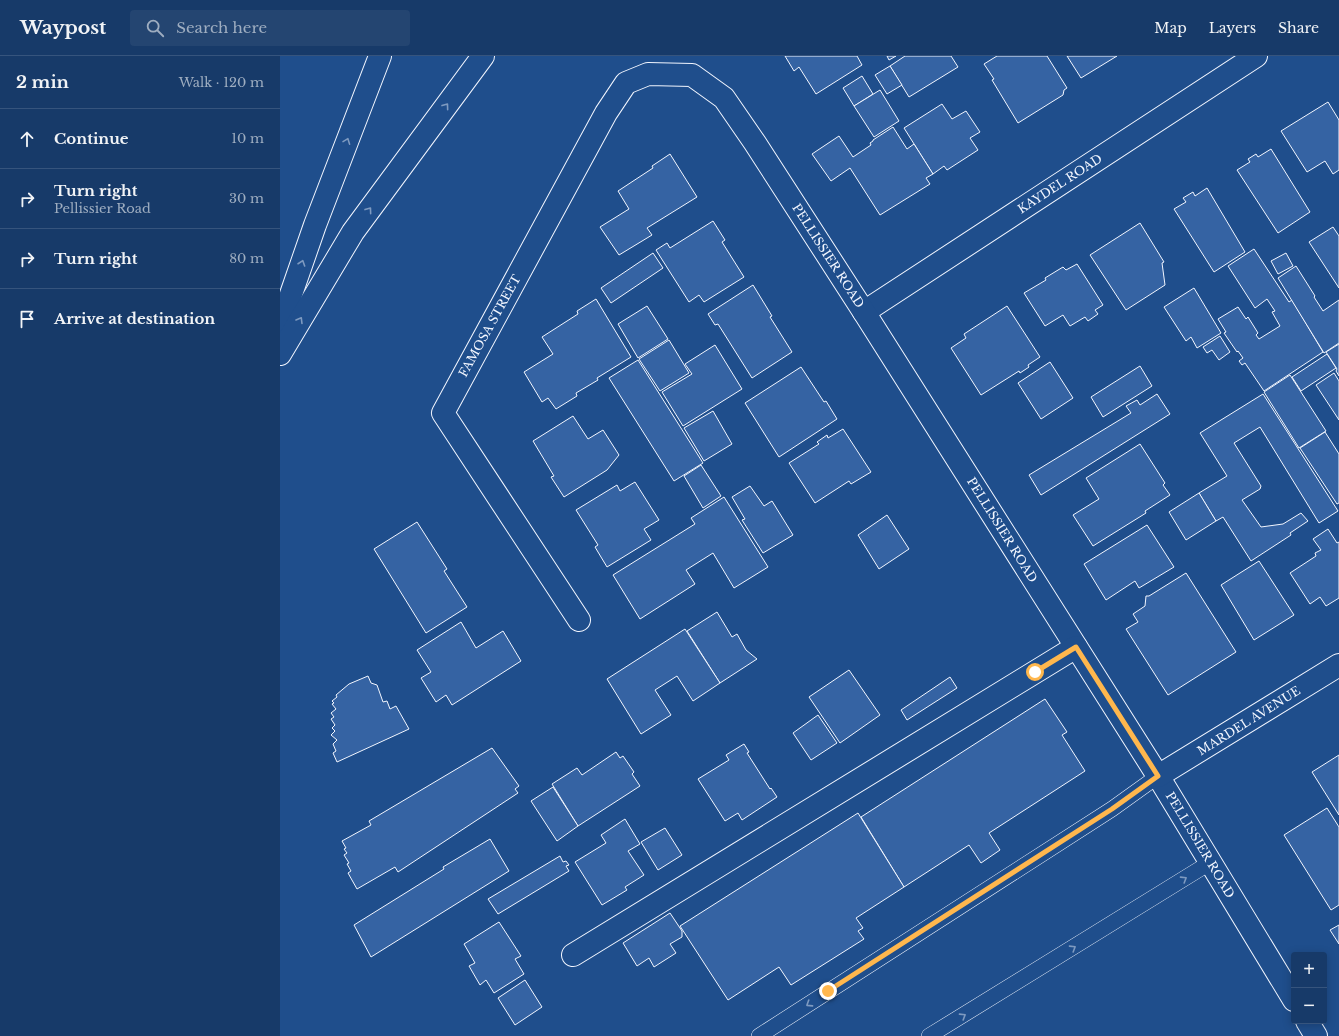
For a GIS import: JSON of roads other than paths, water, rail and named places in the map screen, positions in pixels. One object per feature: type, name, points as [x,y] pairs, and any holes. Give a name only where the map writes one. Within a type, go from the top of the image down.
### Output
[{"type":"main road","points":[[280,326],[314,225],[380,56]]},
{"type":"main road","points":[[280,354],[353,232],[483,56]]},
{"type":"main road","name":"KAYDEL ROAD","points":[[864,312],[1256,56]]},
{"type":"main road","name":"FAMOSA STREET","points":[[579,620],[443,413],[606,113],[626,83],[648,74],[692,75]]},
{"type":"main road","name":"PELLISSIER ROAD","points":[[692,75],[724,98],[755,143],[1158,776],[1291,995]]},
{"type":"main road","points":[[572,955],[1076,647]]},
{"type":"main road","name":"MARDEL AVENUE","points":[[1158,776],[1339,665]]},
{"type":"main road","points":[[1309,1024],[1316,1036]]},
{"type":"lane","points":[[759,1036],[1112,809],[1158,776]]},
{"type":"lane","points":[[929,1036],[1210,862]]}]
